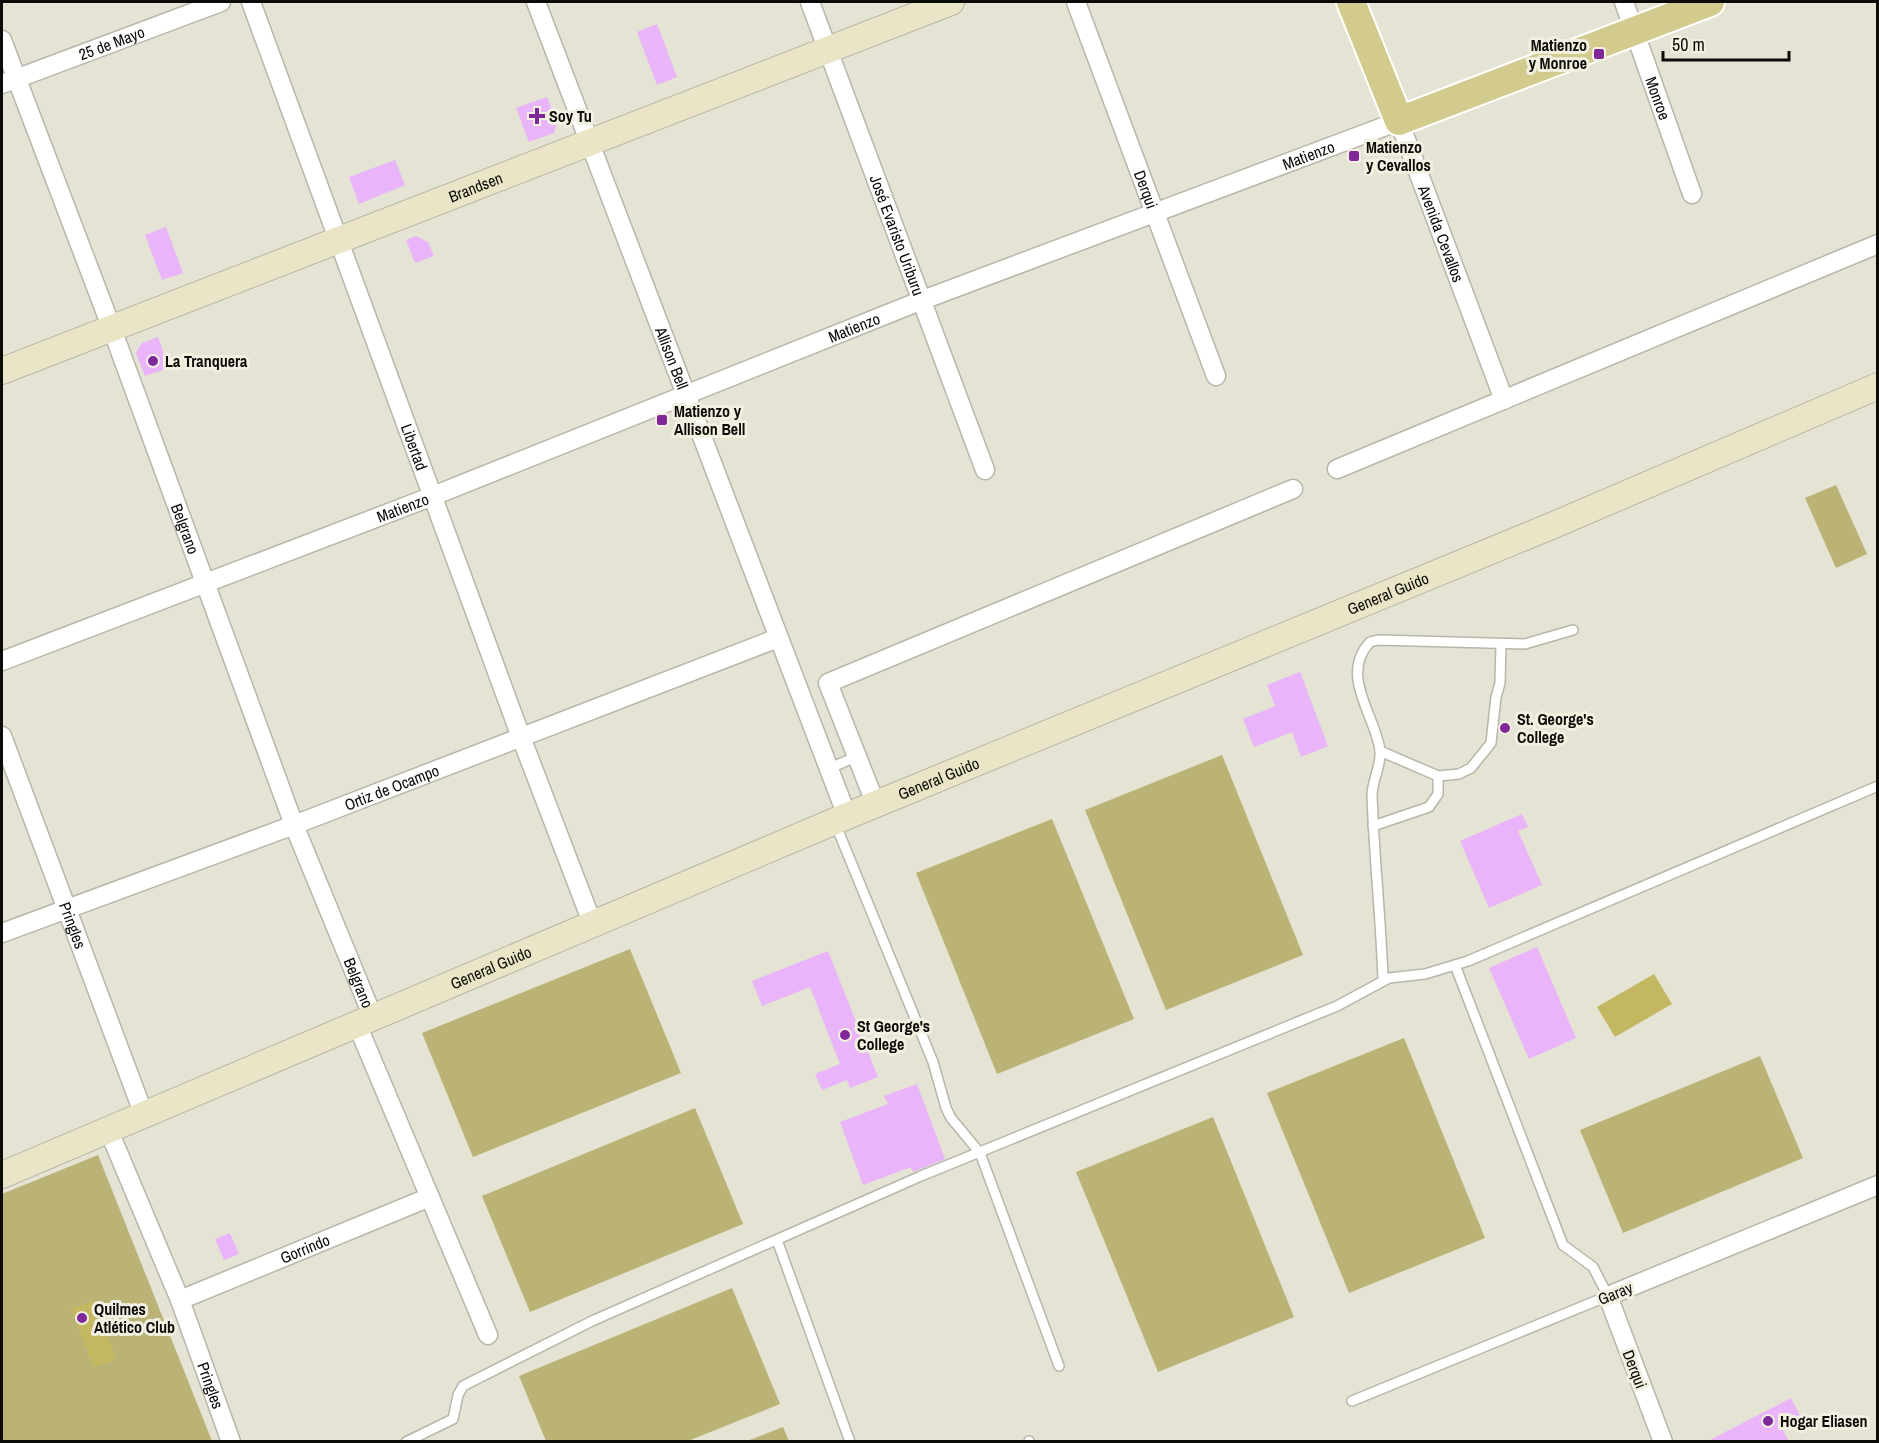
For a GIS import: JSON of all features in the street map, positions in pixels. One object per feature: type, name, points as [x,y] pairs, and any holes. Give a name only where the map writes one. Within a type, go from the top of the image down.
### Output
[{"type":"main road","name":"Brandsen","points":[[2,371],[951,2]]},
{"type":"main road","name":"Avenida Cevallos","points":[[1351,2],[1399,121]]},
{"type":"main road","name":"Matienzo","points":[[1399,121],[1710,2]]},
{"type":"main road","name":"General Guido","points":[[2,1174],[109,1131],[364,1019],[593,925],[840,818],[1549,527],[1878,386]]},
{"type":"street","name":"25 de Mayo","points":[[9,82],[221,2]]},
{"type":"street","name":"Libertad","points":[[251,2],[521,737],[593,925]]},
{"type":"street","name":"Allison Bell","points":[[536,2],[778,638],[830,768],[840,818]]},
{"type":"street","name":"José Evaristo Uriburu","points":[[810,2],[985,470]]},
{"type":"street","name":"Derqui","points":[[1076,2],[1216,376]]},
{"type":"street","name":"Monroe","points":[[1624,2],[1692,194]]},
{"type":"street","name":"Belgrano","points":[[2,40],[9,82],[112,328],[430,1197],[488,1335]]},
{"type":"street","name":"Matienzo","points":[[2,661],[433,496],[920,301],[1399,121]]},
{"type":"street","name":"Avenida Cevallos","points":[[1399,121],[1504,400]]},
{"type":"street","points":[[1337,469],[1878,244]]},
{"type":"street","points":[[876,805],[828,683],[1293,489]]},
{"type":"street","name":"Ortiz de Ocampo","points":[[2,933],[294,825],[778,638]]},
{"type":"street","name":"Pringles","points":[[2,736],[144,1115]]},
{"type":"street","name":"Pringles","points":[[109,1131],[180,1300],[231,1442]]},
{"type":"street","name":"Garay","points":[[1608,1296],[1878,1185]]},
{"type":"street","name":"Gorrindo","points":[[180,1300],[430,1197]]},
{"type":"street","name":"Derqui","points":[[1608,1296],[1663,1442]]},
{"type":"lane","points":[[1383,980],[1372,791],[1380,751],[1362,700],[1358,678],[1360,655],[1370,642],[1502,645],[1539,642],[1573,630]]},
{"type":"lane","points":[[1380,751],[1438,776],[1459,774],[1471,768],[1491,743],[1500,683],[1502,645]]},
{"type":"lane","points":[[830,768],[856,757]]},
{"type":"lane","points":[[1373,826],[1429,807],[1438,794],[1438,776]]},
{"type":"lane","points":[[406,1442],[453,1419],[458,1395],[463,1386],[592,1321],[921,1176],[1337,1006],[1383,980],[1425,974],[1455,965],[1878,786]]},
{"type":"lane","points":[[840,818],[933,1062],[951,1118],[977,1145],[1059,1366]]},
{"type":"lane","points":[[1455,965],[1563,1245],[1593,1267],[1608,1296]]},
{"type":"lane","points":[[777,1240],[850,1442]]},
{"type":"lane","name":"Garay","points":[[1352,1401],[1608,1296]]},
{"type":"shaded area","points":[[1836,485],[1867,554],[1836,568],[1805,498]]},
{"type":"shaded area","points":[[1222,755],[1303,955],[1166,1010],[1085,810]]},
{"type":"shaded area","points":[[1052,819],[1134,1019],[997,1074],[916,873]]},
{"type":"shaded area","points":[[630,949],[681,1073],[473,1157],[422,1033]]},
{"type":"shaded area","points":[[1654,974],[1672,1004],[1615,1037],[1597,1007]]},
{"type":"shaded area","points":[[1404,1038],[1485,1238],[1349,1293],[1267,1093]]},
{"type":"shaded area","points":[[1760,1056],[1803,1158],[1623,1233],[1580,1130]]},
{"type":"shaded area","points":[[695,1108],[743,1224],[530,1312],[482,1196]]},
{"type":"shaded area","points":[[1213,1117],[1294,1317],[1158,1372],[1076,1172]]},
{"type":"shaded area","name":"Quilmes Atlético Club","points":[[98,1155],[212,1441],[2,1442],[2,1194]]},
{"type":"shaded area","points":[[732,1288],[780,1404],[688,1441],[546,1441],[519,1376]]},
{"type":"shaded area","points":[[93,1301],[116,1359],[94,1368],[71,1309]]},
{"type":"shaded area","points":[[783,1427],[789,1441],[747,1441]]},
{"type":"building","points":[[657,24],[677,77],[657,85],[637,32]]},
{"type":"building","name":"Soy Tu","points":[[547,97],[557,123],[554,133],[529,142],[516,108]]},
{"type":"building","points":[[395,160],[405,185],[359,204],[349,177]]},
{"type":"building","points":[[166,227],[183,273],[162,280],[145,235]]},
{"type":"building","points":[[416,236],[428,242],[434,256],[415,263],[406,240]]},
{"type":"building","name":"La Tranquera","points":[[158,337],[169,368],[145,376],[136,353],[142,343]]},
{"type":"building","points":[[1300,672],[1328,746],[1301,757],[1292,732],[1254,747],[1243,719],[1275,706],[1267,685]]},
{"type":"building","points":[[1522,814],[1528,827],[1518,831],[1542,885],[1489,908],[1460,841]]},
{"type":"building","points":[[1537,947],[1576,1038],[1529,1059],[1489,968]]},
{"type":"building","name":"St George's College","points":[[828,951],[878,1077],[850,1088],[847,1080],[822,1090],[815,1074],[840,1064],[810,987],[762,1006],[752,981]]},
{"type":"building","points":[[917,1084],[945,1159],[913,1172],[911,1167],[863,1185],[840,1122],[888,1104],[884,1096]]},
{"type":"building","points":[[230,1233],[239,1254],[224,1260],[215,1239]]},
{"type":"building","name":"Hogar Eliasen","points":[[1791,1398],[1800,1416],[1781,1426],[1789,1442],[1706,1442]]},
{"type":"place","name":"Matienzo y Monroe","points":[[1599,54]]},
{"type":"place","name":"Soy Tu","points":[[537,116]]},
{"type":"place","name":"Matienzo y Cevallos","points":[[1354,156]]},
{"type":"place","name":"La Tranquera","points":[[153,361]]},
{"type":"place","name":"Matienzo y Allison Bell","points":[[662,420]]},
{"type":"place","name":"St. George's College","points":[[1505,728]]},
{"type":"place","name":"St George's College","points":[[845,1035]]},
{"type":"place","name":"Quilmes Atlético Club","points":[[82,1318]]},
{"type":"place","name":"Hogar Eliasen","points":[[1768,1421]]}]
